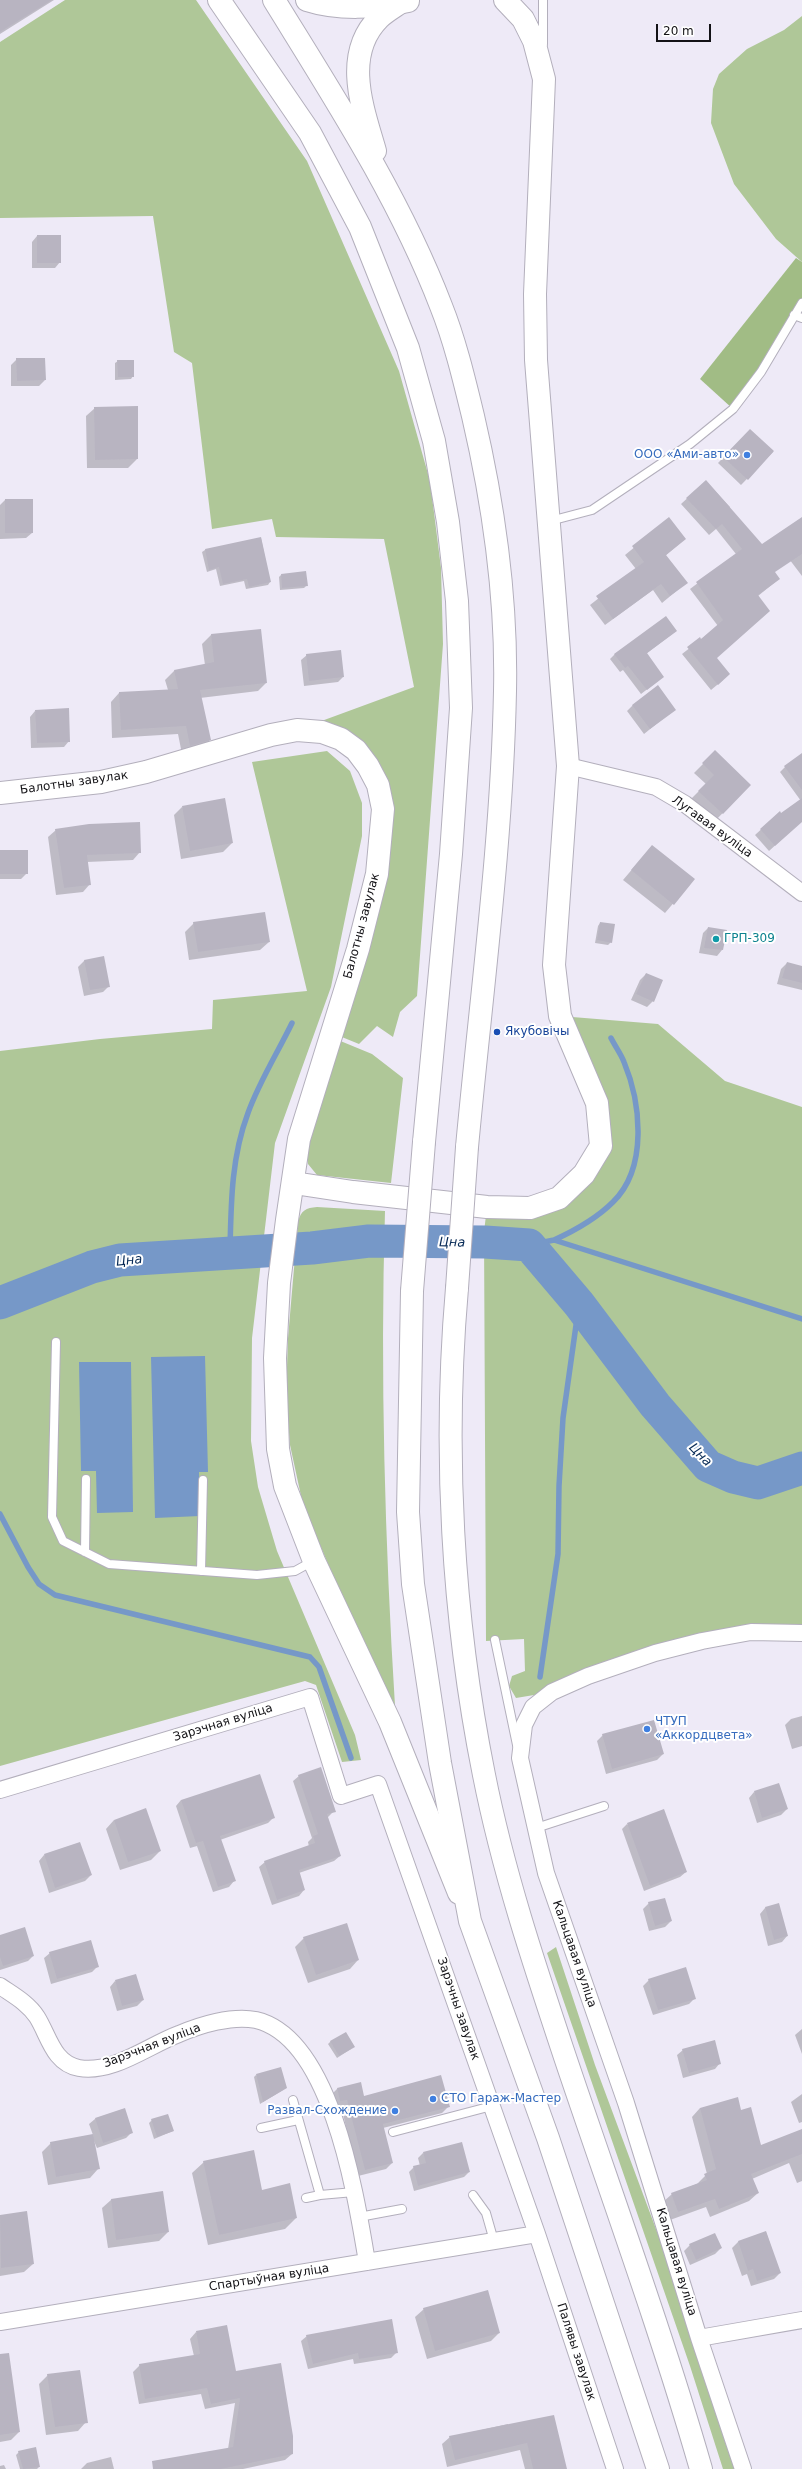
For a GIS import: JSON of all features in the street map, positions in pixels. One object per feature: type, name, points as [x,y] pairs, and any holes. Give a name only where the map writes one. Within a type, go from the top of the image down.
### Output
[{"type":"main road","points":[[219,0],[310,133],[360,227],[408,348],[434,441],[443,493],[457,601],[461,708],[450,862],[412,1291],[408,1512],[413,1584],[440,1763],[470,1921],[545,2130],[658,2469]]},
{"type":"main road","points":[[274,0],[381,176],[415,243],[442,308],[464,382],[479,442],[496,534],[502,617],[505,696],[495,862],[467,1147],[452,1343],[452,1479],[458,1601],[469,1687],[484,1775],[498,1835],[530,1952],[701,2469]]},
{"type":"main road","points":[[307,0],[326,6],[406,1]]},
{"type":"main road","points":[[294,1183],[353,1192],[479,1206],[530,1208],[559,1198],[584,1174],[601,1146],[597,1103],[560,1016],[554,964],[568,766],[550,521],[536,360],[535,294],[544,79],[534,41],[523,19],[505,0]]},
{"type":"main road","points":[[381,176],[361,103],[358,59],[364,40],[378,18],[406,1]]},
{"type":"main road","name":"Балотны завулак","points":[[0,793],[108,781],[153,770],[271,734],[296,730],[322,732],[341,739],[356,750],[368,766],[378,785],[383,808],[377,874],[358,949],[305,1119],[287,1220],[279,1283],[275,1358],[278,1449],[286,1486],[314,1560],[390,1722],[470,1921]]},
{"type":"street","name":"Лугавая вуліца","points":[[568,766],[656,787],[685,804],[802,893]]},
{"type":"street","name":"Кальцавая вуліца","points":[[743,2469],[699,2338],[626,2103],[546,1873],[520,1758],[524,1725],[533,1707],[560,1688],[588,1676],[655,1653],[702,1641],[751,1632],[802,1634]]},
{"type":"street","name":"Зарэчная вуліца","points":[[0,1790],[310,1698],[341,1796],[378,1784]]},
{"type":"street","name":"Зарэчны завулак","points":[[378,1784],[537,2234]]},
{"type":"street","name":"Зарэчная вуліца","points":[[0,1986],[23,2002],[36,2016],[56,2054],[65,2062],[80,2068],[112,2064],[179,2034],[229,2021],[254,2020],[274,2028],[290,2040],[316,2075],[334,2120],[354,2192],[367,2262]]},
{"type":"street","name":"Спартыўная вуліца","points":[[0,2322],[537,2234]]},
{"type":"street","name":"Палявы завулак","points":[[537,2234],[615,2469]]},
{"type":"street","points":[[699,2338],[802,2320]]},
{"type":"lane","points":[[543,0],[544,79]]},
{"type":"lane","points":[[550,521],[592,510],[690,444],[733,409],[761,372],[798,316],[802,303]]},
{"type":"lane","points":[[56,1342],[52,1517],[63,1541],[109,1564],[201,1571],[257,1575],[296,1571],[314,1560]]},
{"type":"lane","points":[[85,1552],[86,1479]]},
{"type":"lane","points":[[201,1571],[203,1480]]},
{"type":"lane","points":[[495,1640],[520,1758]]},
{"type":"lane","points":[[536,1828],[604,1806]]},
{"type":"lane","points":[[292,2100],[320,2195]]},
{"type":"lane","points":[[392,2132],[492,2106]]},
{"type":"lane","points":[[261,2128],[298,2120]]},
{"type":"lane","points":[[306,2198],[320,2195],[354,2192]]},
{"type":"lane","points":[[473,2195],[486,2213],[494,2241]]},
{"type":"lane","points":[[359,2217],[402,2209]]},
{"type":"green space","points":[[65,0],[196,0],[307,161],[399,371],[430,481],[441,568],[443,644],[417,996],[400,1012],[393,1037],[377,1026],[359,1044],[332,1033],[382,833],[356,750],[297,730],[414,687],[384,539],[276,537],[272,519],[212,529],[192,363],[174,352],[153,216],[0,218],[0,42]]},
{"type":"green space","points":[[802,16],[802,262],[776,239],[734,184],[711,123],[713,89],[719,74],[747,49],[784,30]]},
{"type":"green space","points":[[796,258],[802,262],[802,303],[733,409],[700,379]]},
{"type":"green space","points":[[327,751],[350,771],[362,803],[362,836],[331,987],[275,1143],[252,1338],[251,1441],[258,1487],[277,1551],[355,1735],[361,1760],[342,1762],[316,1685],[305,1681],[0,1766],[0,1051],[100,1039],[212,1029],[213,1000],[307,991],[252,762]]},
{"type":"green space","points":[[560,1016],[658,1024],[725,1081],[802,1107],[802,1633],[751,1632],[552,1692],[516,1698],[509,1686],[512,1676],[525,1671],[524,1639],[486,1641],[484,1232],[487,1207],[559,1198],[601,1146]]},
{"type":"green space","points":[[338,1040],[372,1054],[403,1078],[391,1183],[317,1175],[308,1164],[305,1146]]},
{"type":"green space","points":[[317,1207],[385,1211],[383,1335],[384,1459],[395,1706],[388,1705],[303,1505],[290,1445],[286,1396],[288,1338],[298,1222],[304,1210]]},
{"type":"green space","points":[[556,1947],[595,2065],[669,2264],[739,2469],[723,2469],[690,2366],[547,1953]]},
{"type":"water","points":[[205,1356],[208,1472],[199,1472],[200,1516],[155,1518],[151,1357]]},
{"type":"water","points":[[79,1362],[131,1362],[133,1512],[97,1513],[96,1471],[81,1471]]},
{"type":"building","points":[[0,0],[52,0],[0,32]]},
{"type":"building","points":[[37,235],[61,235],[61,263],[37,263]]},
{"type":"building","points":[[16,358],[45,358],[46,380],[17,381]]},
{"type":"building","points":[[117,360],[134,360],[134,377],[118,377]]},
{"type":"building","points":[[138,406],[138,459],[95,460],[94,407]]},
{"type":"building","points":[[750,429],[774,451],[748,480],[723,457]]},
{"type":"building","points":[[706,480],[762,544],[802,517],[802,554],[775,572],[780,579],[758,595],[770,611],[717,658],[730,674],[718,685],[687,647],[700,637],[701,639],[723,620],[696,582],[742,549],[722,524],[716,529],[686,498]]},
{"type":"building","points":[[5,499],[33,499],[33,533],[5,533]]},
{"type":"building","points":[[669,517],[686,539],[666,555],[688,583],[670,596],[661,584],[613,619],[596,596],[644,562],[632,546]]},
{"type":"building","points":[[261,537],[271,582],[249,587],[247,579],[223,584],[219,567],[209,570],[205,549]]},
{"type":"building","points":[[306,571],[308,586],[282,588],[281,574]]},
{"type":"building","points":[[666,616],[677,631],[647,653],[664,677],[647,690],[628,666],[625,668],[614,654]]},
{"type":"building","points":[[261,629],[267,683],[200,690],[211,740],[190,746],[186,726],[121,730],[119,692],[178,689],[174,670],[214,662],[211,634]]},
{"type":"building","points":[[341,650],[344,677],[309,681],[306,654]]},
{"type":"building","points":[[658,685],[676,710],[650,729],[632,705]]},
{"type":"building","points":[[69,708],[70,742],[37,743],[35,710]]},
{"type":"building","points":[[715,750],[751,785],[723,814],[698,791],[714,775],[702,763]]},
{"type":"building","points":[[802,753],[802,790],[784,766]]},
{"type":"building","points":[[225,798],[233,843],[190,851],[182,806]]},
{"type":"building","points":[[802,798],[802,822],[775,846],[760,829],[780,811],[781,813]]},
{"type":"building","points":[[140,822],[141,853],[87,855],[91,885],[64,888],[55,829],[89,824]]},
{"type":"building","points":[[652,845],[695,879],[674,905],[631,870]]},
{"type":"building","points":[[0,850],[28,850],[28,874],[0,874]]},
{"type":"building","points":[[265,912],[270,942],[198,952],[193,922]]},
{"type":"building","points":[[600,922],[615,924],[612,943],[597,940]]},
{"type":"building","name":"ГРП-309","points":[[708,927],[727,930],[723,950],[704,948]]},
{"type":"building","points":[[104,956],[110,987],[90,990],[84,960]]},
{"type":"building","points":[[787,962],[802,966],[802,983],[782,978]]},
{"type":"building","points":[[646,973],[663,980],[654,1002],[636,994]]},
{"type":"building","points":[[654,1720],[664,1754],[612,1769],[602,1734]]},
{"type":"building","points":[[321,1767],[336,1812],[327,1814],[341,1856],[299,1870],[305,1890],[277,1900],[264,1861],[315,1843],[313,1836],[318,1834],[298,1775]]},
{"type":"building","points":[[260,1774],[275,1818],[220,1836],[236,1881],[218,1887],[203,1841],[196,1843],[181,1800]]},
{"type":"building","points":[[779,1783],[788,1809],[762,1818],[754,1791]]},
{"type":"building","points":[[146,1808],[161,1851],[128,1862],[114,1820]]},
{"type":"building","points":[[664,1809],[687,1872],[650,1886],[627,1823]]},
{"type":"building","points":[[80,1842],[92,1875],[55,1888],[44,1854]]},
{"type":"building","points":[[665,1898],[672,1921],[655,1926],[648,1902]]},
{"type":"building","points":[[779,1903],[788,1936],[774,1940],[765,1907]]},
{"type":"building","points":[[347,1923],[359,1960],[316,1975],[303,1937]]},
{"type":"building","points":[[25,1927],[34,1956],[3,1966],[0,1957],[0,1935]]},
{"type":"building","points":[[91,1940],[99,1967],[57,1979],[49,1952]]},
{"type":"building","points":[[686,1967],[696,1999],[658,2010],[648,1979]]},
{"type":"building","points":[[136,1974],[144,2000],[122,2006],[115,1980]]},
{"type":"building","points":[[346,2032],[355,2047],[339,2056],[330,2041]]},
{"type":"building","points":[[715,2040],[721,2064],[689,2073],[682,2049]]},
{"type":"building","points":[[281,2067],[287,2088],[263,2102],[256,2074]]},
{"type":"building","points":[[441,2075],[450,2107],[383,2124],[393,2163],[365,2170],[347,2100],[340,2101],[337,2088],[361,2082],[364,2096]]},
{"type":"building","points":[[738,2097],[741,2110],[751,2107],[761,2145],[802,2129],[802,2154],[751,2174],[759,2193],[719,2209],[715,2199],[678,2212],[671,2193],[707,2180],[704,2174],[716,2169],[700,2108]]},
{"type":"building","points":[[125,2108],[133,2133],[103,2143],[95,2118]]},
{"type":"building","points":[[168,2114],[174,2131],[157,2137],[151,2119]]},
{"type":"building","points":[[93,2134],[100,2169],[56,2177],[50,2142]]},
{"type":"building","points":[[462,2142],[470,2172],[418,2186],[413,2166],[426,2163],[423,2152]]},
{"type":"building","points":[[254,2150],[262,2190],[290,2183],[297,2218],[219,2235],[203,2161]]},
{"type":"building","points":[[163,2191],[169,2232],[116,2240],[111,2199]]},
{"type":"building","points":[[27,2211],[34,2264],[1,2268],[0,2215]]},
{"type":"building","points":[[766,2231],[781,2273],[757,2281],[753,2269],[748,2271],[738,2241]]},
{"type":"building","points":[[715,2233],[722,2248],[696,2260],[689,2244]]},
{"type":"building","points":[[488,2290],[500,2333],[435,2351],[423,2308]]},
{"type":"building","points":[[392,2319],[398,2353],[359,2359],[358,2353],[313,2364],[306,2335]]},
{"type":"building","points":[[227,2325],[236,2371],[281,2363],[293,2436],[293,2454],[221,2469],[153,2469],[152,2461],[233,2447],[240,2398],[211,2404],[207,2388],[145,2399],[139,2364],[200,2354],[196,2331]]},
{"type":"building","points":[[9,2353],[20,2432],[0,2435],[0,2354]]},
{"type":"building","points":[[80,2370],[88,2423],[55,2427],[47,2374]]},
{"type":"building","points":[[554,2415],[567,2469],[533,2469],[527,2443],[455,2460],[449,2436]]},
{"type":"building","points":[[36,2447],[40,2467],[23,2469],[18,2451]]},
{"type":"waterway","points":[[230,1252],[233,1182],[242,1130],[258,1090],[292,1023]]},
{"type":"waterway","points":[[554,1240],[585,1224],[600,1214],[613,1202],[624,1188],[632,1172],[638,1135],[637,1115],[630,1078],[624,1062],[611,1038]]},
{"type":"waterway","points":[[529,1245],[554,1240],[802,1319]]},
{"type":"waterway","name":"Цна","points":[[0,1303],[92,1267],[120,1260],[312,1248],[369,1241],[485,1242],[529,1245],[579,1304],[655,1405],[708,1466],[733,1477],[758,1483],[802,1468]]},
{"type":"waterway","points":[[540,1677],[558,1554],[559,1486],[563,1418],[579,1304]]},
{"type":"waterway","points":[[0,1514],[28,1567],[39,1584],[55,1595],[310,1657],[319,1667],[351,1758]]},
{"type":"place","name":"ООО «Ами-авто»","points":[[747,455]]},
{"type":"place","name":"ГРП-309","points":[[716,939]]},
{"type":"place","name":"Якубовічы","points":[[497,1032]]},
{"type":"place","name":"ЧТУП «Аккордцвета»","points":[[647,1729]]},
{"type":"place","name":"СТО Гараж-Мастер","points":[[433,2099]]},
{"type":"place","name":"Развал-Схождение","points":[[395,2111]]}]
